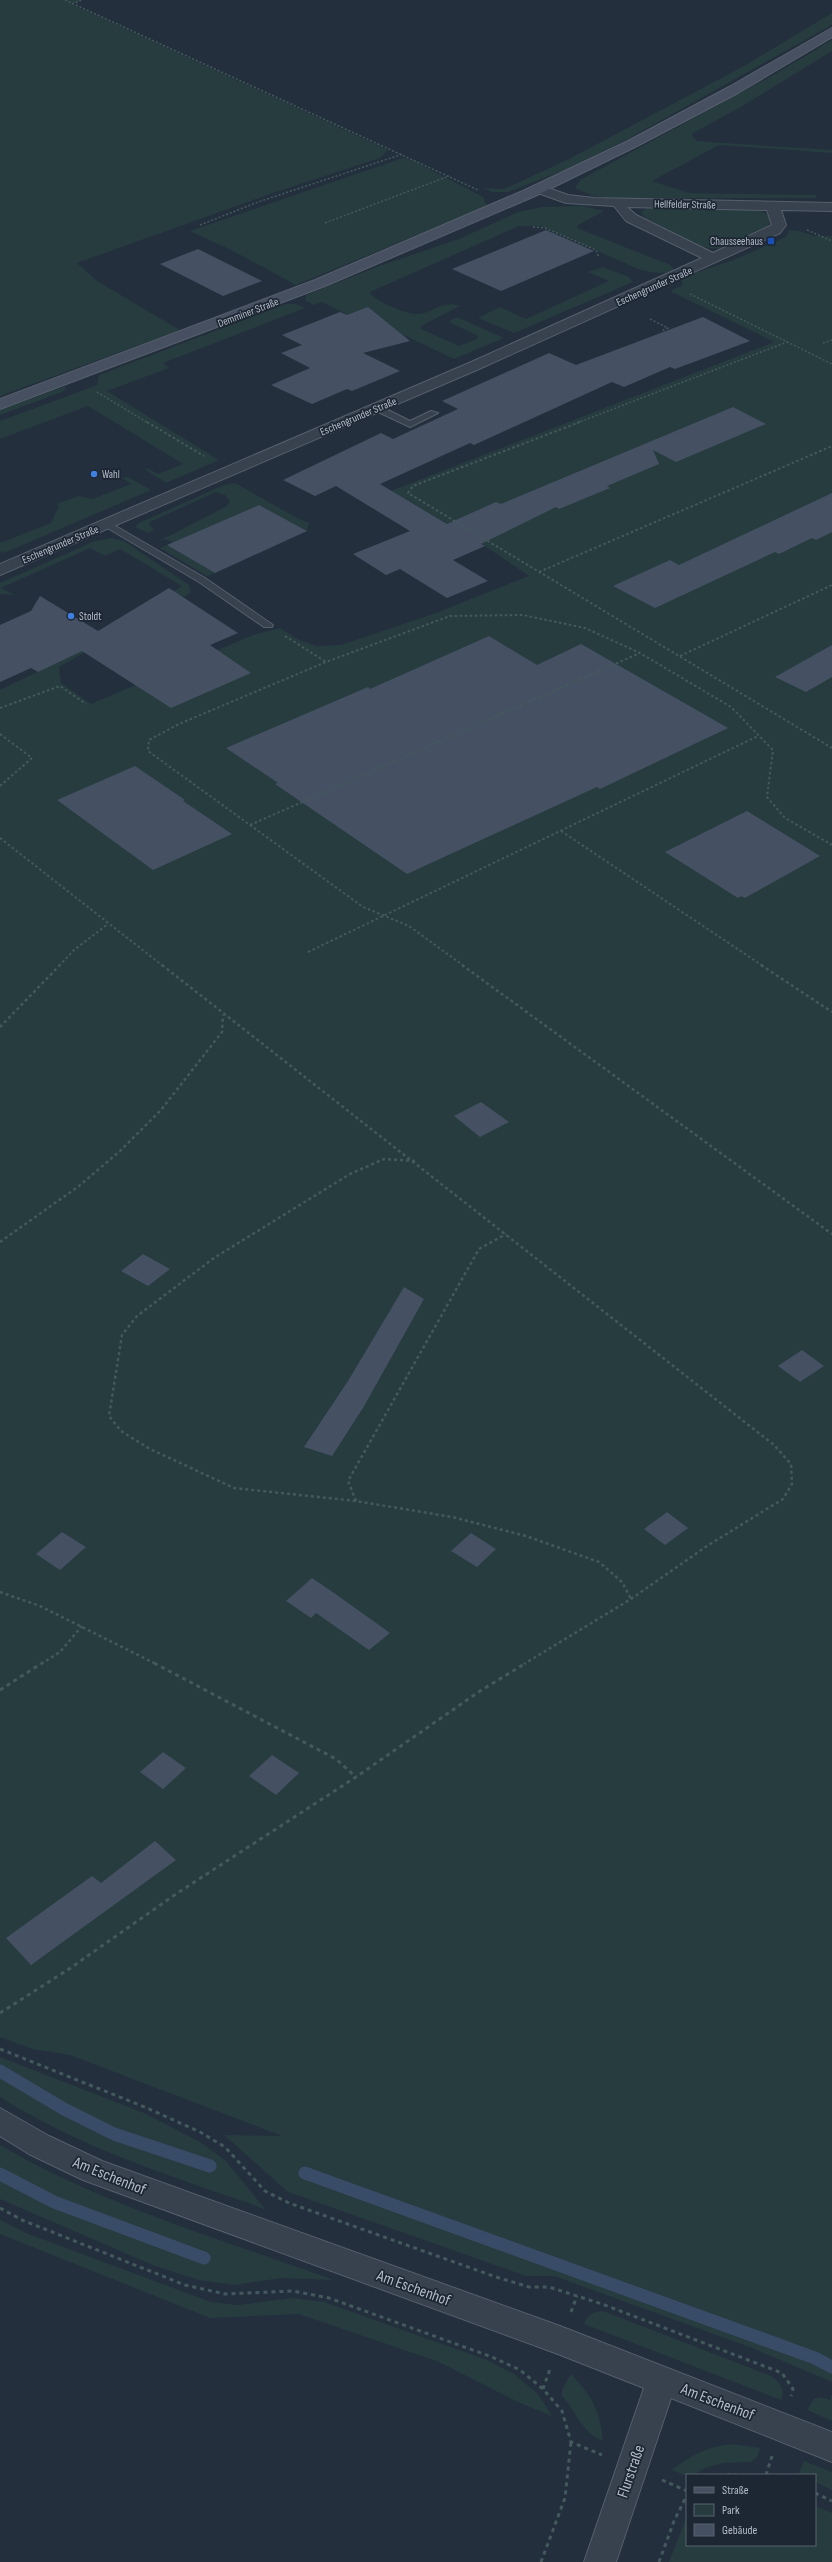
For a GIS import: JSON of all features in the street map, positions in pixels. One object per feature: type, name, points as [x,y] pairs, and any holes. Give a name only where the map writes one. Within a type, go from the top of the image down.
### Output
[{"type":"main road","name":"Demminer Straße","points":[[0,404],[288,296],[494,211],[668,125],[769,70],[832,32]]},
{"type":"street","name":"Hellfelder Straße","points":[[540,189],[575,200],[619,204],[832,207]]},
{"type":"street","name":"Eschengrunder Straße","points":[[619,204],[622,210],[631,218],[714,259]]},
{"type":"street","name":"Eschengrunder Straße","points":[[0,570],[377,408],[657,282],[765,236],[775,230],[778,225],[773,206]]},
{"type":"street","name":"Am Eschenhof","points":[[0,2121],[39,2145],[93,2171],[560,2340],[832,2447]]},
{"type":"street","name":"Flurstraße","points":[[600,2562],[631,2467],[662,2380]]},
{"type":"lane","points":[[377,408],[410,424],[422,422],[434,413]]},
{"type":"lane","points":[[107,524],[202,580],[268,625]]},
{"type":"path","points":[[65,0],[509,204]]},
{"type":"path","points":[[72,4],[82,0]]},
{"type":"path","points":[[200,225],[258,202],[403,154]]},
{"type":"path","points":[[325,223],[449,176]]},
{"type":"path","points":[[534,227],[545,228],[596,250],[599,258]]},
{"type":"path","points":[[805,230],[832,240]]},
{"type":"path","points":[[657,282],[832,364]]},
{"type":"path","points":[[650,319],[668,328],[661,331]]},
{"type":"path","points":[[823,344],[832,340]]},
{"type":"path","points":[[787,342],[409,490],[410,496],[831,747]]},
{"type":"path","points":[[91,389],[229,471]]},
{"type":"path","points":[[538,572],[832,446]]},
{"type":"path","points":[[680,656],[832,585]]},
{"type":"path","points":[[832,845],[785,818],[767,797],[773,750],[731,707],[640,653],[585,628],[523,615],[450,616],[326,662],[179,724],[149,740],[148,751],[250,825],[363,906],[409,926],[832,1234]]},
{"type":"path","points":[[268,625],[326,662]]},
{"type":"path","points":[[250,825],[640,653]]},
{"type":"path","points":[[0,708],[60,686],[86,704]]},
{"type":"path","points":[[0,734],[32,758],[0,786]]},
{"type":"path","points":[[308,952],[758,736]]},
{"type":"path","points":[[560,831],[832,1012]]},
{"type":"path","points":[[0,838],[223,1015],[415,1161],[774,1445],[790,1464],[792,1484],[783,1499],[706,1546],[631,1599],[480,1691],[356,1777],[176,1894],[69,1969],[0,2013]]},
{"type":"path","points":[[0,1027],[74,950],[108,924]]},
{"type":"path","points":[[0,1242],[79,1186],[120,1151],[161,1110],[222,1032],[223,1015]]},
{"type":"path","points":[[415,1161],[384,1160],[350,1174],[214,1258],[137,1316],[122,1335],[109,1416],[121,1431],[150,1449],[234,1488],[356,1501],[452,1517],[526,1536],[599,1562],[622,1582],[631,1599]]},
{"type":"path","points":[[356,1501],[348,1481],[479,1249],[506,1234]]},
{"type":"path","points":[[0,1592],[40,1606],[82,1626],[336,1759],[356,1777]]},
{"type":"path","points":[[0,1690],[60,1652],[82,1626]]},
{"type":"path","points":[[0,2049],[148,2108],[200,2132],[225,2147],[265,2191],[289,2204],[496,2277],[529,2287],[549,2287],[602,2304],[782,2373],[793,2389],[766,2474]]},
{"type":"path","points":[[0,2208],[22,2220],[185,2285],[225,2294],[293,2291],[329,2298],[492,2357],[520,2370],[543,2389],[562,2411],[572,2442],[565,2498],[541,2562]]},
{"type":"path","points":[[572,2442],[686,2491]]},
{"type":"path","points":[[816,2493],[832,2501]]},
{"type":"path","points":[[660,2562],[674,2521],[686,2497]]},
{"type":"green space","points":[[0,0],[82,0],[72,4],[388,150],[380,158],[273,193],[77,263],[97,281],[180,330],[0,396]]},
{"type":"green space","points":[[832,13],[832,24],[823,30],[624,141],[565,170],[508,192],[492,192],[483,188],[504,189],[569,159],[746,65]]},
{"type":"green space","points":[[832,40],[832,51],[741,107],[693,133],[692,136],[697,141],[832,150],[832,153],[719,145],[652,181],[689,193],[817,195],[815,198],[619,198],[593,196],[575,188],[580,180],[777,73]]},
{"type":"green space","points":[[403,158],[412,160],[483,197],[487,206],[296,285],[233,251],[190,231]]},
{"type":"green space","points":[[582,206],[604,211],[578,225],[577,228],[670,265],[674,269],[662,273],[638,269],[541,226],[519,226],[370,292],[376,299],[412,314],[428,312],[448,304],[460,306],[421,326],[421,329],[459,346],[477,339],[478,336],[449,322],[454,318],[459,318],[504,338],[454,359],[393,330],[384,333],[322,302],[314,305],[306,301],[306,295],[382,265],[459,239],[518,212],[542,207]]},
{"type":"green space","points":[[649,207],[756,209],[767,214],[771,221],[765,229],[720,249],[702,247],[644,217],[641,212]]},
{"type":"green space","points":[[789,230],[799,231],[815,236],[832,236],[832,2382],[752,2348],[554,2276],[526,2276],[288,2192],[224,2135],[282,2136],[70,2055],[32,2049],[0,2037],[0,690],[60,661],[182,586],[120,549],[105,556],[90,548],[1,588],[14,595],[0,594],[0,583],[95,541],[112,538],[124,541],[189,585],[191,592],[184,597],[179,594],[106,637],[108,639],[59,667],[61,683],[91,704],[253,635],[280,628],[299,640],[317,646],[341,645],[436,613],[529,576],[485,546],[405,499],[383,494],[774,342],[670,291],[683,285],[681,280],[698,272],[734,260],[786,237]]},
{"type":"green space","points":[[603,267],[629,277],[633,282],[514,333],[478,318],[500,307],[526,319],[609,281],[588,272]]},
{"type":"green space","points":[[286,304],[296,304],[305,308],[163,363],[169,368],[107,391],[219,460],[166,483],[146,470],[147,468],[158,474],[183,464],[88,406],[0,439],[0,421],[97,385],[99,375]]},
{"type":"green space","points":[[66,386],[64,391],[0,415],[0,410]]},
{"type":"green space","points":[[128,477],[151,490],[4,553],[0,551],[0,543],[51,523],[59,506],[57,504],[78,496],[93,499],[131,484],[122,478]]},
{"type":"green space","points":[[235,483],[297,518],[309,523],[307,531],[259,505],[172,543],[166,539],[161,540],[227,506],[230,501],[225,495],[216,492],[150,522],[149,524],[154,530],[148,533],[135,527],[139,523],[224,485]]},
{"type":"green space","points":[[167,545],[215,573],[207,576],[160,548]]},
{"type":"green space","points":[[0,2057],[144,2113],[200,2142],[226,2161],[265,2209],[163,2173],[96,2147],[31,2115],[0,2097]]},
{"type":"green space","points":[[0,2145],[80,2186],[121,2204],[206,2236],[334,2280],[282,2278],[234,2285],[199,2280],[155,2266],[0,2199]]},
{"type":"green space","points":[[0,2220],[26,2233],[211,2302],[238,2305],[293,2298],[324,2302],[487,2360],[514,2374],[538,2394],[552,2416],[518,2402],[439,2362],[299,2314],[210,2318],[0,2234]]},
{"type":"green space","points":[[603,2311],[771,2376],[781,2386],[783,2392],[781,2400],[584,2324],[591,2314]]},
{"type":"green space","points":[[571,2374],[594,2404],[600,2421],[603,2441],[589,2433],[562,2396],[562,2390]]},
{"type":"green space","points":[[832,2395],[832,2421],[807,2410],[814,2399],[821,2397],[830,2400]]},
{"type":"green space","points":[[731,2444],[760,2448],[757,2457],[751,2462],[723,2463],[705,2468],[696,2474],[686,2475],[672,2470],[700,2452],[722,2445]]},
{"type":"green space","points":[[804,2461],[832,2472],[832,2490],[816,2482],[816,2474],[798,2474]]},
{"type":"green space","points":[[816,2506],[832,2513],[832,2562],[669,2562],[686,2519],[686,2546],[816,2546]]},
{"type":"building","points":[[546,230],[594,251],[501,291],[452,269]]},
{"type":"building","points":[[198,249],[262,281],[223,296],[160,264]]},
{"type":"building","points":[[368,307],[410,341],[363,353],[400,371],[352,391],[347,389],[312,404],[271,385],[310,368],[281,353],[302,345],[282,335],[340,312],[347,315]]},
{"type":"building","points":[[703,317],[750,341],[675,369],[670,367],[624,387],[612,382],[474,445],[470,443],[380,484],[447,524],[496,502],[501,504],[733,407],[766,424],[676,462],[653,450],[659,464],[607,486],[610,488],[559,509],[556,507],[481,544],[485,546],[453,560],[488,581],[447,598],[400,569],[386,575],[353,554],[410,531],[336,486],[315,496],[283,480],[381,433],[393,439],[458,409],[442,401],[549,353],[576,365]]},
{"type":"building","points":[[832,493],[832,532],[816,540],[812,538],[779,554],[775,552],[655,608],[613,586],[670,560],[679,565]]},
{"type":"building","points":[[259,505],[307,531],[215,573],[167,545]]},
{"type":"building","points":[[169,588],[238,633],[210,645],[251,673],[171,708],[82,651],[38,672],[31,668],[0,682],[0,625],[31,611],[40,596],[98,631]]},
{"type":"building","points":[[489,636],[537,665],[581,644],[728,728],[600,789],[597,787],[407,874],[275,784],[278,783],[226,748],[368,687],[370,689]]},
{"type":"building","points":[[832,645],[832,677],[806,692],[775,677]]},
{"type":"building","points":[[135,766],[232,834],[153,870],[57,800]]},
{"type":"building","points":[[747,811],[820,856],[745,898],[741,896],[738,898],[665,852]]},
{"type":"building","points":[[481,1102],[509,1122],[480,1137],[454,1116]]},
{"type":"building","points":[[143,1254],[170,1269],[148,1286],[121,1271]]},
{"type":"building","points":[[404,1287],[424,1299],[363,1408],[332,1456],[304,1447],[348,1381]]},
{"type":"building","points":[[802,1350],[824,1366],[800,1382],[778,1366]]},
{"type":"building","points":[[667,1512],[688,1528],[665,1545],[644,1529]]},
{"type":"building","points":[[62,1532],[86,1547],[60,1570],[36,1554]]},
{"type":"building","points":[[471,1533],[496,1549],[477,1567],[451,1551]]},
{"type":"building","points":[[312,1578],[390,1633],[369,1650],[316,1613],[311,1618],[286,1601]]},
{"type":"building","points":[[163,1752],[186,1768],[163,1789],[140,1772]]},
{"type":"building","points":[[272,1755],[299,1773],[276,1795],[249,1776]]},
{"type":"building","points":[[155,1841],[176,1860],[31,1965],[6,1938],[92,1876],[101,1883]]},
{"type":"waterway","points":[[0,2071],[64,2109],[114,2134],[210,2166]]},
{"type":"waterway","points":[[305,2173],[815,2358],[832,2367]]},
{"type":"waterway","points":[[0,2174],[54,2202],[204,2258]]},
{"type":"place","name":"Chausseehaus","points":[[771,241]]},
{"type":"place","name":"Wahl","points":[[94,474]]},
{"type":"place","name":"Stoldt","points":[[71,616]]}]
